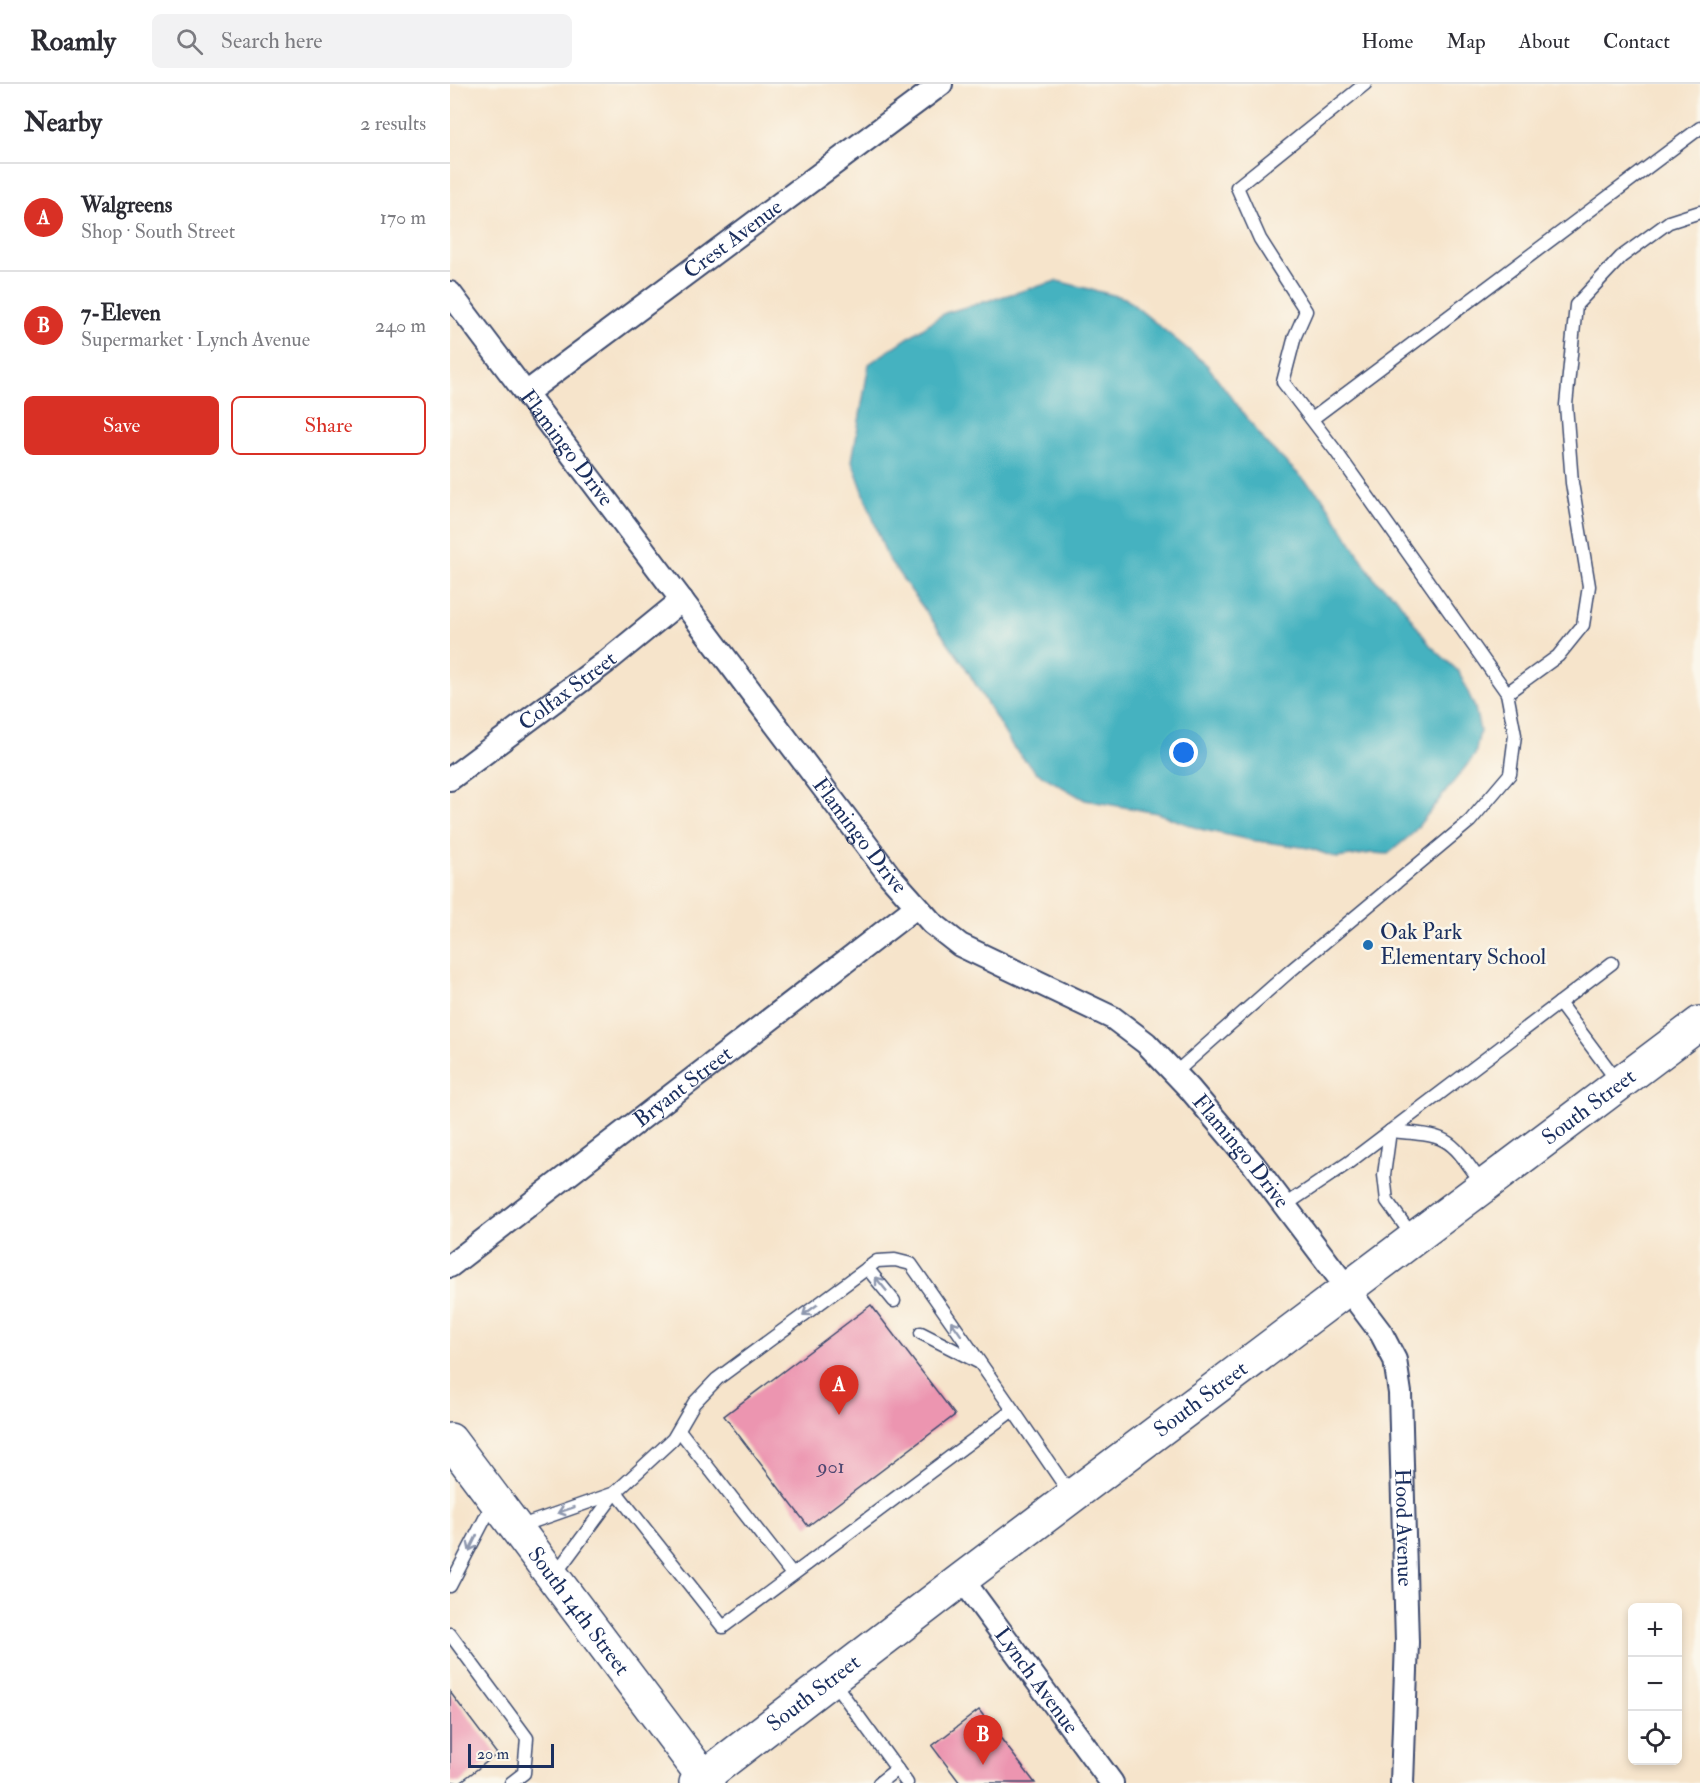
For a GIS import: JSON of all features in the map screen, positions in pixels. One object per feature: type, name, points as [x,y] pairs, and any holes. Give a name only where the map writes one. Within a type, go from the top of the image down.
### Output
[{"type":"main road","name":"South Street","points":[[703,1781],[962,1579],[1700,1023]]},
{"type":"main road","name":"South 14th Street","points":[[450,1440],[703,1781]]},
{"type":"street","name":"Crest Avenue","points":[[526,393],[940,84]]},
{"type":"street","name":"Flamingo Drive","points":[[450,293],[890,876],[916,907],[960,945],[1113,1018],[1146,1043],[1175,1073],[1254,1166],[1346,1290]]},
{"type":"street","name":"Colfax Street","points":[[450,779],[606,662],[682,600]]},
{"type":"street","name":"Bryant Street","points":[[450,1266],[916,907]]},
{"type":"street","name":"Hood Avenue","points":[[1346,1290],[1381,1333],[1395,1360],[1400,1393],[1407,1642],[1402,1783]]},
{"type":"street","name":"Lynch Avenue","points":[[962,1579],[1112,1783]]},
{"type":"lane","points":[[1175,1073],[1289,972],[1470,821],[1510,774],[1515,735],[1507,693],[1283,382],[1294,336],[1306,310],[1260,239],[1237,187],[1365,84]]},
{"type":"lane","points":[[1312,420],[1700,128]]},
{"type":"lane","points":[[1507,693],[1558,656],[1583,625],[1589,586],[1572,483],[1566,405],[1576,304],[1621,257],[1669,222],[1700,212]]},
{"type":"lane","points":[[1284,1206],[1390,1131],[1612,963]]},
{"type":"lane","points":[[1559,1003],[1619,1084]]},
{"type":"lane","points":[[1390,1131],[1436,1135],[1455,1146],[1484,1185]]},
{"type":"lane","points":[[1390,1131],[1384,1175],[1388,1201],[1414,1238]]},
{"type":"lane","points":[[552,1578],[616,1492],[656,1458],[679,1430],[694,1403],[717,1379],[876,1261],[895,1260],[911,1264],[1072,1496]]},
{"type":"lane","points":[[867,1268],[894,1301]]},
{"type":"lane","points":[[921,1333],[982,1364]]},
{"type":"lane","points":[[616,1492],[723,1627],[1013,1410]]},
{"type":"lane","points":[[679,1430],[791,1574]]},
{"type":"lane","points":[[516,1527],[616,1492]]},
{"type":"lane","points":[[450,1586],[495,1499]]},
{"type":"lane","points":[[450,1634],[527,1738],[524,1773],[510,1783]]},
{"type":"lane","points":[[831,1679],[907,1783]]},
{"type":"lane","points":[[879,1783],[897,1769]]},
{"type":"water","points":[[1057,281],[1125,298],[1207,365],[1266,443],[1323,498],[1375,580],[1396,597],[1430,645],[1459,672],[1475,708],[1480,731],[1475,755],[1412,834],[1388,854],[1372,853],[1337,858],[1309,848],[1250,840],[1200,829],[1157,813],[1085,800],[1036,772],[1013,747],[964,665],[887,557],[852,461],[869,364],[945,313]]},
{"type":"building","points":[[871,1305],[955,1415],[808,1526],[724,1416]]},
{"type":"building","points":[[450,1692],[497,1754],[459,1783],[450,1781]]},
{"type":"building","points":[[979,1710],[1035,1783],[960,1783],[932,1746]]},
{"type":"place","name":"Oak Park Elementary School","points":[[1368,945]]},
{"type":"place","name":"Walgreens","points":[[839,1415]]},
{"type":"place","name":"7-Eleven","points":[[983,1765]]}]
